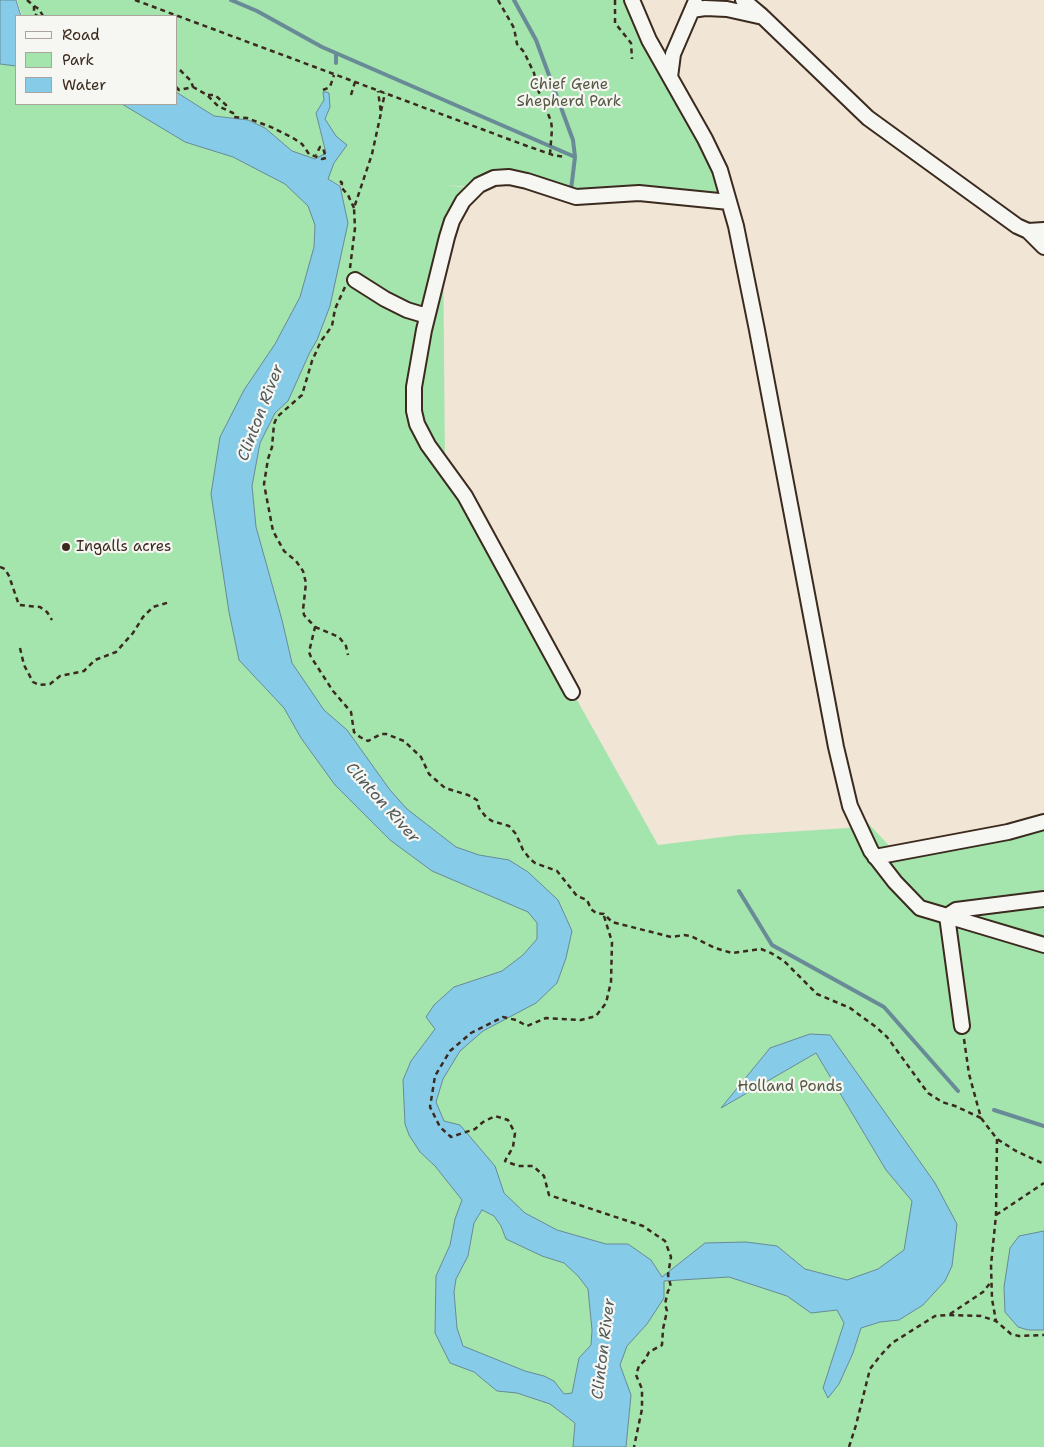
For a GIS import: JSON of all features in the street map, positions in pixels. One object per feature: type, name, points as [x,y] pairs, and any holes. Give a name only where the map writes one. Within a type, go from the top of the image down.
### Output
[{"type":"lane","points":[[632,0],[649,40],[705,139],[720,170],[736,226],[836,747],[850,806],[875,857],[895,882],[920,908],[1044,945]]},
{"type":"lane","points":[[744,0],[868,118],[1017,226],[1028,231],[1044,247]]},
{"type":"lane","points":[[670,77],[673,54],[694,5],[705,8],[727,9],[763,17]]},
{"type":"lane","points":[[572,692],[503,569],[466,496],[428,445],[417,424],[414,410],[414,387],[427,316],[452,221],[463,201],[479,185],[494,178],[509,177],[527,181],[576,197],[639,193],[729,202]]},
{"type":"lane","points":[[1028,231],[1044,230]]},
{"type":"lane","points":[[350,279],[407,310],[427,316]]},
{"type":"lane","points":[[875,857],[1008,832],[1044,822]]},
{"type":"lane","points":[[947,916],[956,910],[1044,899]]},
{"type":"lane","points":[[947,916],[962,1026]]},
{"type":"path","points":[[27,0],[39,9],[42,15]]},
{"type":"path","points":[[135,0],[175,15]]},
{"type":"path","points":[[498,0],[514,28],[517,44],[524,52],[534,73],[538,90],[551,121],[550,154]]},
{"type":"path","points":[[615,0],[615,23],[631,43],[632,59]]},
{"type":"path","points":[[34,6],[34,14],[36,15]]},
{"type":"path","points":[[178,16],[550,154],[565,157]]},
{"type":"path","points":[[180,70],[192,81],[193,87]]},
{"type":"path","points":[[323,90],[330,87],[334,74]]},
{"type":"path","points":[[351,94],[355,82]]},
{"type":"path","points":[[178,89],[193,87],[207,95],[218,106],[233,113],[233,117],[247,118],[293,138],[302,144],[309,154],[316,155],[322,159],[326,158],[323,148],[320,147],[316,155]]},
{"type":"path","points":[[378,91],[381,113]]},
{"type":"path","points":[[348,655],[346,646],[339,637],[315,627],[304,614],[306,584],[303,572],[296,561],[284,551],[274,531],[264,484],[272,447],[274,424],[277,417],[302,395],[321,341],[332,326],[336,309],[350,279],[355,228],[354,208],[372,154],[385,93]]},
{"type":"path","points":[[207,95],[215,95],[226,106],[226,109]]},
{"type":"path","points":[[340,181],[354,208]]},
{"type":"path","points":[[0,567],[5,569],[9,576],[19,606],[40,607],[47,612],[52,620]]},
{"type":"path","points":[[20,648],[29,678],[39,685],[50,684],[60,676],[84,671],[95,660],[116,652],[153,607],[170,602]]},
{"type":"path","points":[[315,627],[309,652],[333,691],[351,712],[354,732],[368,741],[381,734],[404,741],[421,757],[429,774],[445,788],[468,795],[477,800],[479,808],[486,817],[508,826],[516,834],[523,850],[530,859],[535,863],[557,871],[577,896],[586,900],[596,914],[604,914],[612,922],[671,937],[691,936],[715,948],[732,953],[761,949],[771,953],[784,961],[817,994],[850,1008],[876,1027],[887,1037],[928,1093],[942,1102],[981,1118]]},
{"type":"path","points":[[604,914],[612,942],[611,982],[606,1003],[596,1016],[581,1020],[546,1018],[527,1026],[516,1020],[503,1017],[471,1033],[450,1051],[435,1076],[430,1107],[440,1128],[451,1137],[475,1129],[483,1122],[495,1116],[508,1120],[515,1133],[513,1147],[505,1161],[518,1166],[533,1166],[544,1176],[549,1195],[644,1226],[665,1241],[671,1257],[668,1276],[670,1287],[665,1304],[667,1311],[662,1344],[649,1352],[639,1366],[636,1375],[642,1389],[642,1399],[641,1416],[634,1447]]},
{"type":"path","points":[[962,1026],[969,1074],[981,1118],[997,1139],[1016,1151],[1044,1164]]},
{"type":"path","points":[[996,1321],[992,1299],[991,1265],[996,1215],[997,1139]]},
{"type":"path","points":[[996,1215],[1044,1183]]},
{"type":"path","points":[[949,1315],[983,1292],[992,1281]]},
{"type":"path","points":[[849,1447],[870,1369],[892,1343],[920,1324],[935,1316],[981,1316],[996,1321],[1011,1334],[1019,1336],[1044,1335]]},
{"type":"shaded area","points":[[629,0],[1044,0],[1044,829],[658,877],[338,357],[373,157]]},
{"type":"green space","points":[[17,0],[630,0],[704,140],[726,199],[591,195],[528,178],[474,187],[443,185],[471,188],[443,244],[445,469],[462,494],[658,845],[739,835],[848,828],[867,822],[894,851],[1044,823],[1044,1447],[0,1447],[0,39],[15,42],[15,105],[167,105],[276,163],[347,227],[340,185],[328,179],[291,152],[265,128],[248,120],[213,116],[178,93],[178,15],[22,15]]},
{"type":"water","points":[[0,0],[16,0],[21,15],[15,15],[15,66],[0,64]]},
{"type":"water","name":"Clinton River","points":[[323,92],[329,93],[330,107],[325,119],[336,136],[347,145],[334,163],[328,179],[340,186],[348,223],[330,306],[317,340],[288,401],[275,413],[260,443],[252,486],[256,527],[292,663],[324,710],[347,730],[390,790],[407,809],[456,847],[479,855],[509,860],[528,872],[558,900],[572,931],[566,958],[557,983],[536,1003],[483,1031],[460,1051],[443,1079],[436,1102],[444,1121],[460,1125],[495,1166],[504,1193],[525,1213],[557,1230],[606,1244],[628,1244],[651,1260],[662,1277],[705,1243],[746,1242],[777,1246],[805,1269],[847,1280],[878,1269],[904,1250],[912,1201],[886,1170],[816,1053],[721,1108],[770,1048],[810,1034],[830,1035],[935,1183],[957,1224],[952,1266],[945,1281],[923,1305],[899,1320],[880,1322],[861,1328],[853,1353],[839,1384],[828,1398],[823,1388],[844,1323],[837,1310],[811,1313],[787,1296],[729,1277],[664,1281],[664,1298],[647,1324],[627,1346],[620,1365],[631,1395],[626,1447],[573,1447],[575,1423],[550,1404],[517,1393],[497,1391],[474,1372],[450,1363],[435,1333],[436,1276],[450,1245],[455,1219],[462,1200],[435,1166],[420,1152],[409,1135],[405,1124],[403,1080],[411,1061],[435,1029],[426,1017],[434,1005],[454,987],[502,971],[523,955],[537,939],[537,923],[528,912],[432,871],[390,840],[335,785],[301,738],[284,708],[239,660],[229,612],[211,494],[220,437],[244,390],[275,344],[300,297],[314,247],[315,225],[308,206],[285,184],[233,157],[185,142],[124,105],[178,105],[178,93],[214,116],[248,120],[265,128],[292,151],[315,159],[326,153],[316,113],[324,100]],"holes":[[[482,1210],[494,1216],[501,1226],[506,1239],[542,1256],[564,1263],[588,1289],[592,1330],[591,1345],[579,1358],[572,1393],[564,1394],[554,1381],[544,1376],[525,1371],[463,1346],[457,1328],[454,1292],[456,1279],[468,1256],[474,1223]]]},
{"type":"water","points":[[1044,1231],[1044,1330],[1028,1330],[1018,1327],[1005,1312],[1004,1287],[1010,1248],[1019,1236]]},
{"type":"waterway","points":[[231,0],[257,11],[322,47],[575,157]]},
{"type":"waterway","points":[[514,0],[536,40],[573,140],[575,157],[571,190]]},
{"type":"waterway","points":[[336,53],[336,63]]},
{"type":"waterway","points":[[739,891],[772,945],[884,1007],[958,1091]]},
{"type":"waterway","points":[[994,1110],[1044,1126]]},
{"type":"place","name":"Ingalls acres","points":[[66,547]]},
{"type":"park label","name":"Chief Gene Shepherd Park","points":[[569,94]]},
{"type":"park label","name":"Holland Ponds","points":[[790,1087]]}]
